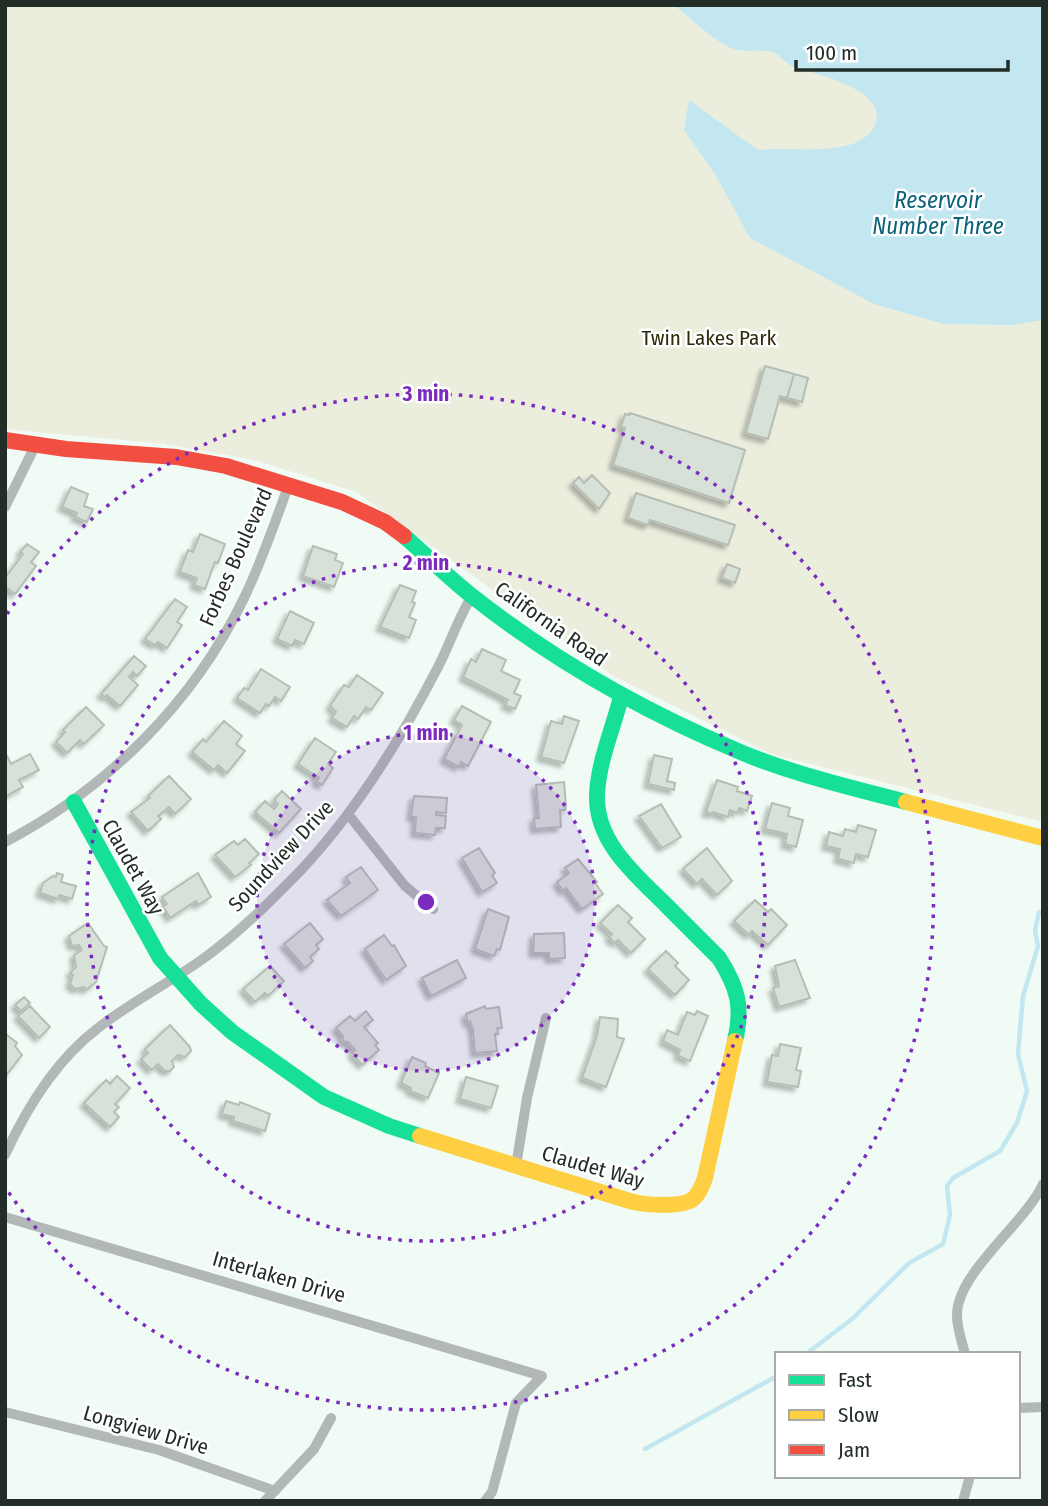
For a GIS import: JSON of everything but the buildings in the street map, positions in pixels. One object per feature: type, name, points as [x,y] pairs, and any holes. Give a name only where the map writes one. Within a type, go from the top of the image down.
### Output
[{"type":"street","name":"California Road","points":[[5,440],[66,449],[176,457],[226,466],[342,502],[385,522],[472,596],[568,664],[621,697],[739,752],[806,776],[1043,838]]},
{"type":"street","points":[[5,507],[36,444]]},
{"type":"street","name":"Forbes Boulevard","points":[[5,842],[74,802],[111,772],[186,691],[224,637],[255,574],[289,484]]},
{"type":"street","name":"Soundview Drive","points":[[5,1155],[34,1099],[80,1043],[98,1028],[200,961],[270,902],[348,814],[369,787],[409,720],[440,664],[462,612],[472,596]]},
{"type":"street","name":"Claudet Way","points":[[74,802],[160,958],[232,1031],[324,1097],[389,1126],[651,1206],[690,1201],[701,1190],[705,1178],[740,1008],[730,975],[719,958],[627,867],[602,825],[597,806],[599,776],[621,697]]},
{"type":"street","points":[[348,814],[405,886],[433,909]]},
{"type":"street","points":[[516,1166],[527,1098],[546,1018]]},
{"type":"street","points":[[965,1352],[957,1316],[961,1296],[970,1278],[1031,1204],[1043,1184]]},
{"type":"street","name":"Interlaken Drive","points":[[5,1217],[542,1376],[516,1404],[492,1492],[485,1501]]},
{"type":"street","points":[[1020,1408],[1043,1407]]},
{"type":"street","name":"Longview Drive","points":[[5,1412],[159,1450],[275,1491]]},
{"type":"street","points":[[265,1501],[314,1450],[331,1418]]},
{"type":"street","points":[[963,1501],[969,1478]]},
{"type":"green space","name":"Twin Lakes Park","points":[[5,5],[1043,5],[1043,822],[771,754],[611,675],[356,492],[254,460],[164,444],[5,429]]},
{"type":"water","name":"Reservoir Number Three","points":[[674,5],[1043,5],[1043,320],[1011,325],[944,324],[874,304],[750,238],[715,174],[684,130],[689,100],[758,150],[826,149],[853,144],[872,130],[877,114],[872,103],[863,94],[849,86],[794,67],[772,52],[731,48],[712,37]]},
{"type":"waterway","points":[[809,1352],[852,1319],[909,1263],[943,1244],[950,1215],[947,1186],[953,1178],[1000,1151],[1017,1123],[1027,1091],[1018,1054],[1023,996],[1038,946],[1035,930],[1039,912]]},
{"type":"waterway","points":[[645,1449],[775,1377]]},
{"type":"traffic: fast","points":[[404,536],[463,589],[534,642],[633,701],[703,735],[779,767],[906,802]]},
{"type":"traffic: fast","points":[[621,697],[598,783],[598,813],[603,829],[610,843],[631,870],[719,958],[731,979],[737,998],[739,1018],[735,1041]]},
{"type":"traffic: fast","points":[[74,802],[160,958],[201,1004],[232,1032],[324,1097],[389,1126],[420,1136]]},
{"type":"traffic: slow","points":[[906,802],[1043,838]]},
{"type":"traffic: slow","points":[[420,1136],[633,1202],[662,1205],[684,1203],[695,1197],[705,1178],[735,1041]]},
{"type":"traffic: jam","points":[[5,440],[66,449],[176,457],[226,466],[342,502],[385,522],[404,536]]}]
